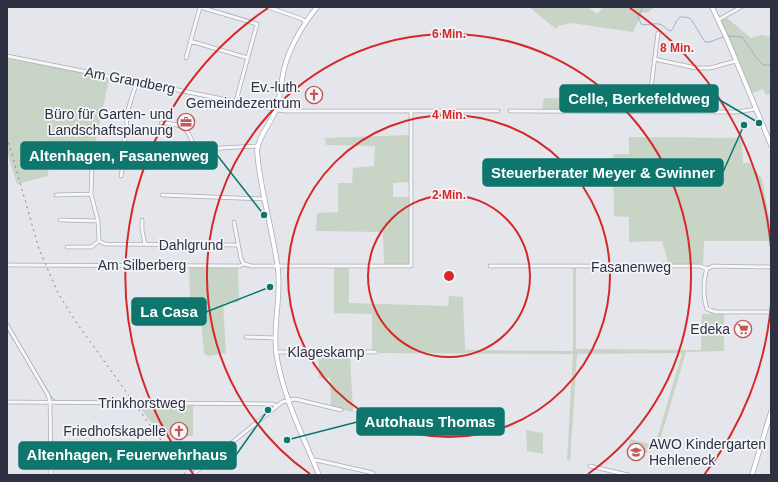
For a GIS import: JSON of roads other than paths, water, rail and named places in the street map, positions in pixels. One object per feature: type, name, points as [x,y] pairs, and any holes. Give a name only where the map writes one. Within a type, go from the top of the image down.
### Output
[{"type":"street","points":[[186,58],[200,7],[257,24],[236,101]]},
{"type":"street","points":[[268,7],[302,19],[306,22]]},
{"type":"street","points":[[317,7],[306,22],[289,52],[276,108],[260,137],[258,156],[264,199],[277,265],[279,292],[276,352],[288,400],[319,475]]},
{"type":"street","points":[[712,7],[771,145]]},
{"type":"street","points":[[718,20],[741,7]]},
{"type":"street","points":[[648,112],[658,33]]},
{"type":"street","points":[[190,41],[248,58]]},
{"type":"street","name":"Am Grandberg","points":[[7,56],[276,108],[283,111],[498,111]]},
{"type":"street","points":[[654,59],[696,68],[710,68],[736,61]]},
{"type":"street","points":[[121,176],[123,165],[121,150],[127,126],[126,117],[137,82]]},
{"type":"street","points":[[510,111],[737,112],[756,109]]},
{"type":"street","points":[[277,265],[411,266],[411,111]]},
{"type":"street","points":[[161,123],[170,123],[184,128],[190,133],[195,151]]},
{"type":"street","points":[[123,165],[173,164],[177,162],[182,155],[195,151],[258,146]]},
{"type":"street","points":[[77,163],[92,164],[106,161],[114,157],[121,150]]},
{"type":"street","points":[[67,247],[91,247],[99,241],[98,221],[92,194],[92,164]]},
{"type":"street","points":[[56,195],[92,194]]},
{"type":"street","points":[[162,195],[264,199]]},
{"type":"street","points":[[60,220],[98,221]]},
{"type":"street","name":"Dahlgrund","points":[[142,220],[142,230],[145,244]]},
{"type":"street","name":"Dahlgrund","points":[[234,222],[241,259],[244,264]]},
{"type":"street","name":"Dahlgrund","points":[[99,241],[105,244],[238,245]]},
{"type":"street","name":"Am Silberberg","points":[[7,265],[277,265]]},
{"type":"street","name":"Fasanenweg","points":[[490,266],[700,266],[707,268],[713,266],[771,266]]},
{"type":"street","points":[[707,268],[705,275],[705,302],[708,309],[716,312],[771,312]]},
{"type":"street","points":[[7,325],[48,395],[50,402],[51,475]]},
{"type":"street","points":[[246,337],[276,338]]},
{"type":"street","name":"Klageskamp","points":[[276,352],[376,352]]},
{"type":"street","points":[[192,475],[282,402],[294,400],[341,410]]},
{"type":"street","name":"Trinkhorstweg","points":[[7,402],[273,404],[277,406]]},
{"type":"street","points":[[752,475],[771,412]]},
{"type":"street","points":[[313,461],[316,460],[373,473]]},
{"type":"street","points":[[590,466],[616,474],[628,475]]},
{"type":"waterway","points":[[643,7],[638,16],[641,24],[659,24],[671,31],[680,17],[686,17],[691,19],[705,42],[710,42],[723,37]]},
{"type":"waterway","points":[[728,36],[742,37],[762,64],[771,65]]},
{"type":"waterway","points":[[7,329],[16,344]]},
{"type":"waterway","points":[[20,345],[52,398],[55,400]]},
{"type":"railway","points":[[7,137],[39,249],[58,293],[76,322],[186,475]]},
{"type":"place","name":"Ev.-luth. Gemeindezentrum","points":[[314,95]]},
{"type":"place","name":"Büro für Garten- und Landschaftsplanung","points":[[186,122]]},
{"type":"place","name":"Celle, Berkefeldweg","points":[[759,123]]},
{"type":"place","name":"Steuerberater Meyer & Gwinner","points":[[744,125]]},
{"type":"place","name":"Altenhagen, Fasanenweg","points":[[264,215]]},
{"type":"place","name":"La Casa","points":[[270,287]]},
{"type":"place","name":"Edeka","points":[[743,329]]},
{"type":"place","name":"Altenhagen, Feuerwehrhaus","points":[[268,410]]},
{"type":"place","name":"Friedhofskapelle","points":[[179,431]]},
{"type":"place","name":"Autohaus Thomas","points":[[287,440]]},
{"type":"place","name":"AWO Kindergarten Hehleneck","points":[[636,452]]}]
